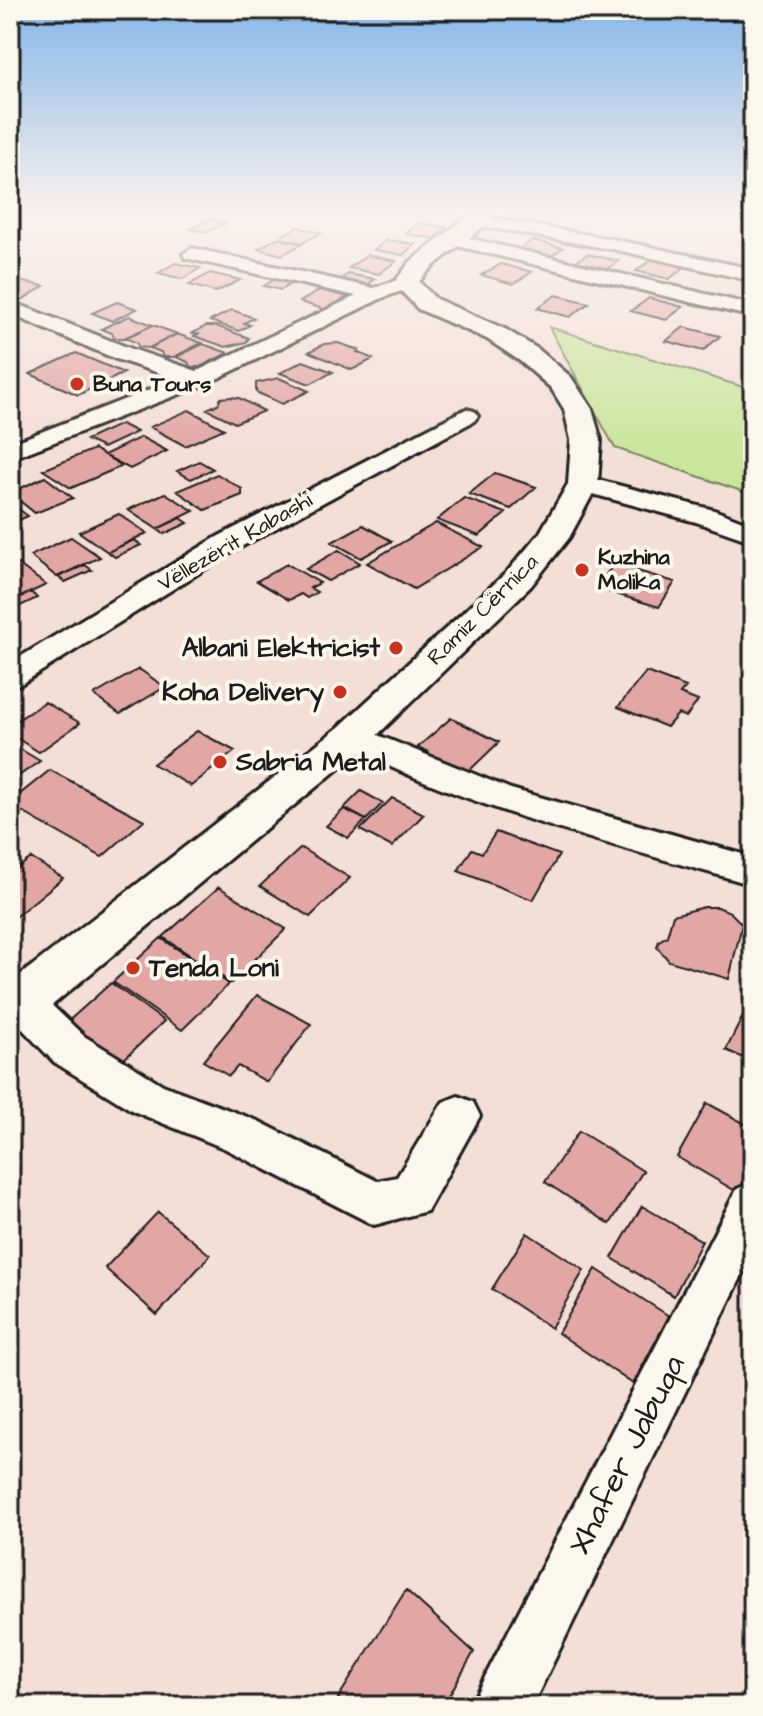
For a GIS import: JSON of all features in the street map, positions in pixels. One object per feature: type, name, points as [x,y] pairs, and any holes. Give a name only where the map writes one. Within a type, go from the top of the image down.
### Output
[{"type":"street","points":[[362,291],[375,294]]},
{"type":"street","points":[[10,452],[133,407],[198,379],[383,291]]},
{"type":"street","name":"Ramiz Cërnica","points":[[414,291],[427,304],[496,334],[529,355],[561,383],[578,409],[586,440],[583,484],[553,538],[519,579],[353,736],[16,1007],[69,1049],[148,1098],[242,1135],[374,1203],[411,1196],[458,1116]]},
{"type":"street","points":[[669,291],[753,311]]},
{"type":"street","points":[[10,307],[124,354],[198,379]]},
{"type":"street","name":"Vëllezërit Kabashi","points":[[10,677],[227,543],[466,416]]},
{"type":"street","points":[[10,427],[39,440]]},
{"type":"street","points":[[583,484],[705,516],[753,534]]},
{"type":"street","points":[[353,736],[404,764],[521,804],[753,871]]},
{"type":"street","name":"Xhafer Jabuqa","points":[[500,1706],[753,1204]]},
{"type":"green space","points":[[549,327],[753,390],[753,495],[615,448]]},
{"type":"building","points":[[10,291],[36,291],[24,299],[10,296]]},
{"type":"building","points":[[318,291],[347,297],[326,310],[300,302]]},
{"type":"building","points":[[556,295],[589,303],[570,317],[537,308]]},
{"type":"building","points":[[649,298],[683,307],[666,320],[631,311]]},
{"type":"building","points":[[117,302],[137,309],[112,321],[92,313]]},
{"type":"building","points":[[232,310],[254,318],[244,323],[250,325],[239,331],[210,321]]},
{"type":"building","points":[[129,316],[153,325],[124,338],[114,338],[112,333],[101,329]]},
{"type":"building","points":[[153,325],[177,334],[149,348],[138,347],[137,343],[125,338]]},
{"type":"building","points":[[206,326],[216,326],[249,338],[246,342],[226,347],[194,336],[198,334],[193,333]]},
{"type":"building","points":[[684,327],[720,336],[703,351],[666,341]]},
{"type":"building","points":[[177,334],[202,343],[174,357],[163,357],[161,352],[150,348]]},
{"type":"building","points":[[338,343],[373,359],[352,370],[309,352],[324,344]]},
{"type":"building","points":[[203,344],[228,353],[200,367],[190,367],[188,362],[176,357]]},
{"type":"building","name":"Buna Tours","points":[[76,353],[124,373],[78,395],[30,374]]},
{"type":"building","points":[[303,361],[333,372],[310,384],[280,373]]},
{"type":"building","points":[[279,378],[309,391],[282,404],[256,392],[256,383]]},
{"type":"building","points":[[221,398],[239,398],[264,411],[235,423],[207,409],[218,404]]},
{"type":"building","points":[[189,410],[224,429],[185,446],[150,427]]},
{"type":"building","points":[[121,424],[137,432],[103,448],[86,440]]},
{"type":"building","points":[[141,437],[167,451],[130,469],[104,455]]},
{"type":"building","points":[[94,449],[122,466],[71,488],[43,470]]},
{"type":"building","points":[[199,461],[213,469],[191,479],[177,471]]},
{"type":"building","points":[[495,473],[536,487],[511,509],[469,494]]},
{"type":"building","points":[[217,474],[242,489],[242,495],[205,510],[177,491]]},
{"type":"building","points":[[45,477],[73,498],[35,513],[10,493]]},
{"type":"building","points":[[165,493],[194,511],[157,529],[128,510]]},
{"type":"building","points":[[464,498],[506,513],[479,536],[437,520]]},
{"type":"building","points":[[10,503],[28,516],[10,524]]},
{"type":"building","points":[[119,514],[147,533],[108,552],[79,532]]},
{"type":"building","points":[[181,518],[188,523],[164,534],[157,529]]},
{"type":"building","points":[[436,523],[483,547],[414,589],[367,563]]},
{"type":"building","points":[[363,525],[392,541],[361,558],[332,542]]},
{"type":"building","points":[[71,537],[100,557],[57,577],[30,556]]},
{"type":"building","points":[[134,540],[141,545],[115,557],[108,552]]},
{"type":"building","points":[[339,550],[360,563],[328,581],[306,569]]},
{"type":"building","points":[[18,564],[46,585],[10,602],[10,567]]},
{"type":"building","points":[[287,564],[320,583],[310,588],[317,592],[307,598],[301,594],[289,600],[257,581]]},
{"type":"building","points":[[614,564],[675,582],[659,607],[596,588]]},
{"type":"building","points":[[85,565],[92,570],[65,582],[58,577]]},
{"type":"building","points":[[31,592],[37,598],[10,611],[10,602]]},
{"type":"building","points":[[139,669],[165,687],[120,714],[94,695]]},
{"type":"building","points":[[646,672],[686,687],[680,694],[698,701],[686,717],[678,714],[667,727],[618,707]]},
{"type":"building","points":[[45,702],[80,723],[39,752],[10,734],[10,725]]},
{"type":"building","points":[[451,718],[499,742],[468,772],[461,768],[456,772],[424,756],[428,752],[418,747]]},
{"type":"building","points":[[197,731],[235,751],[191,786],[153,764]]},
{"type":"building","points":[[10,743],[40,761],[10,782]]},
{"type":"building","points":[[50,770],[144,820],[102,857],[10,805]]},
{"type":"building","points":[[361,791],[383,803],[366,820],[344,808]]},
{"type":"building","points":[[392,798],[424,814],[392,847],[360,830]]},
{"type":"building","points":[[344,809],[366,820],[348,838],[326,826]]},
{"type":"building","points":[[496,832],[559,855],[533,900],[458,871],[472,849],[482,853]]},
{"type":"building","points":[[301,848],[350,878],[310,917],[260,886]]},
{"type":"building","points":[[31,858],[63,878],[10,921],[10,874]]},
{"type":"building","points":[[219,887],[286,929],[231,983],[163,937]]},
{"type":"building","points":[[704,907],[718,907],[730,912],[742,924],[729,979],[669,961],[657,947],[659,941],[667,936],[673,915]]},
{"type":"building","points":[[161,938],[229,984],[182,1030],[113,982]]},
{"type":"building","points":[[111,983],[164,1021],[118,1065],[64,1025]]},
{"type":"building","points":[[257,995],[311,1024],[267,1082],[238,1066],[229,1076],[203,1061]]},
{"type":"building","points":[[753,996],[753,1049],[748,1060],[726,1050]]},
{"type":"building","points":[[707,1103],[753,1128],[753,1171],[741,1194],[677,1157]]},
{"type":"building","points":[[579,1131],[643,1171],[610,1224],[545,1182]]},
{"type":"building","points":[[642,1206],[702,1241],[674,1296],[612,1258]]},
{"type":"building","points":[[158,1212],[210,1255],[157,1315],[105,1268]]},
{"type":"building","points":[[527,1233],[584,1270],[551,1328],[492,1289]]},
{"type":"building","points":[[596,1269],[669,1316],[633,1384],[558,1333]]},
{"type":"building","points":[[406,1590],[474,1652],[443,1706],[346,1706],[338,1698]]},
{"type":"place","name":"Buna Tours","points":[[77,384]]},
{"type":"place","name":"Kuzhina Molika","points":[[582,570]]},
{"type":"place","name":"Albani Elektricist","points":[[396,648]]},
{"type":"place","name":"Koha Delivery","points":[[340,692]]},
{"type":"place","name":"Sabria Metal","points":[[220,762]]},
{"type":"place","name":"Tenda Loni","points":[[133,968]]}]
